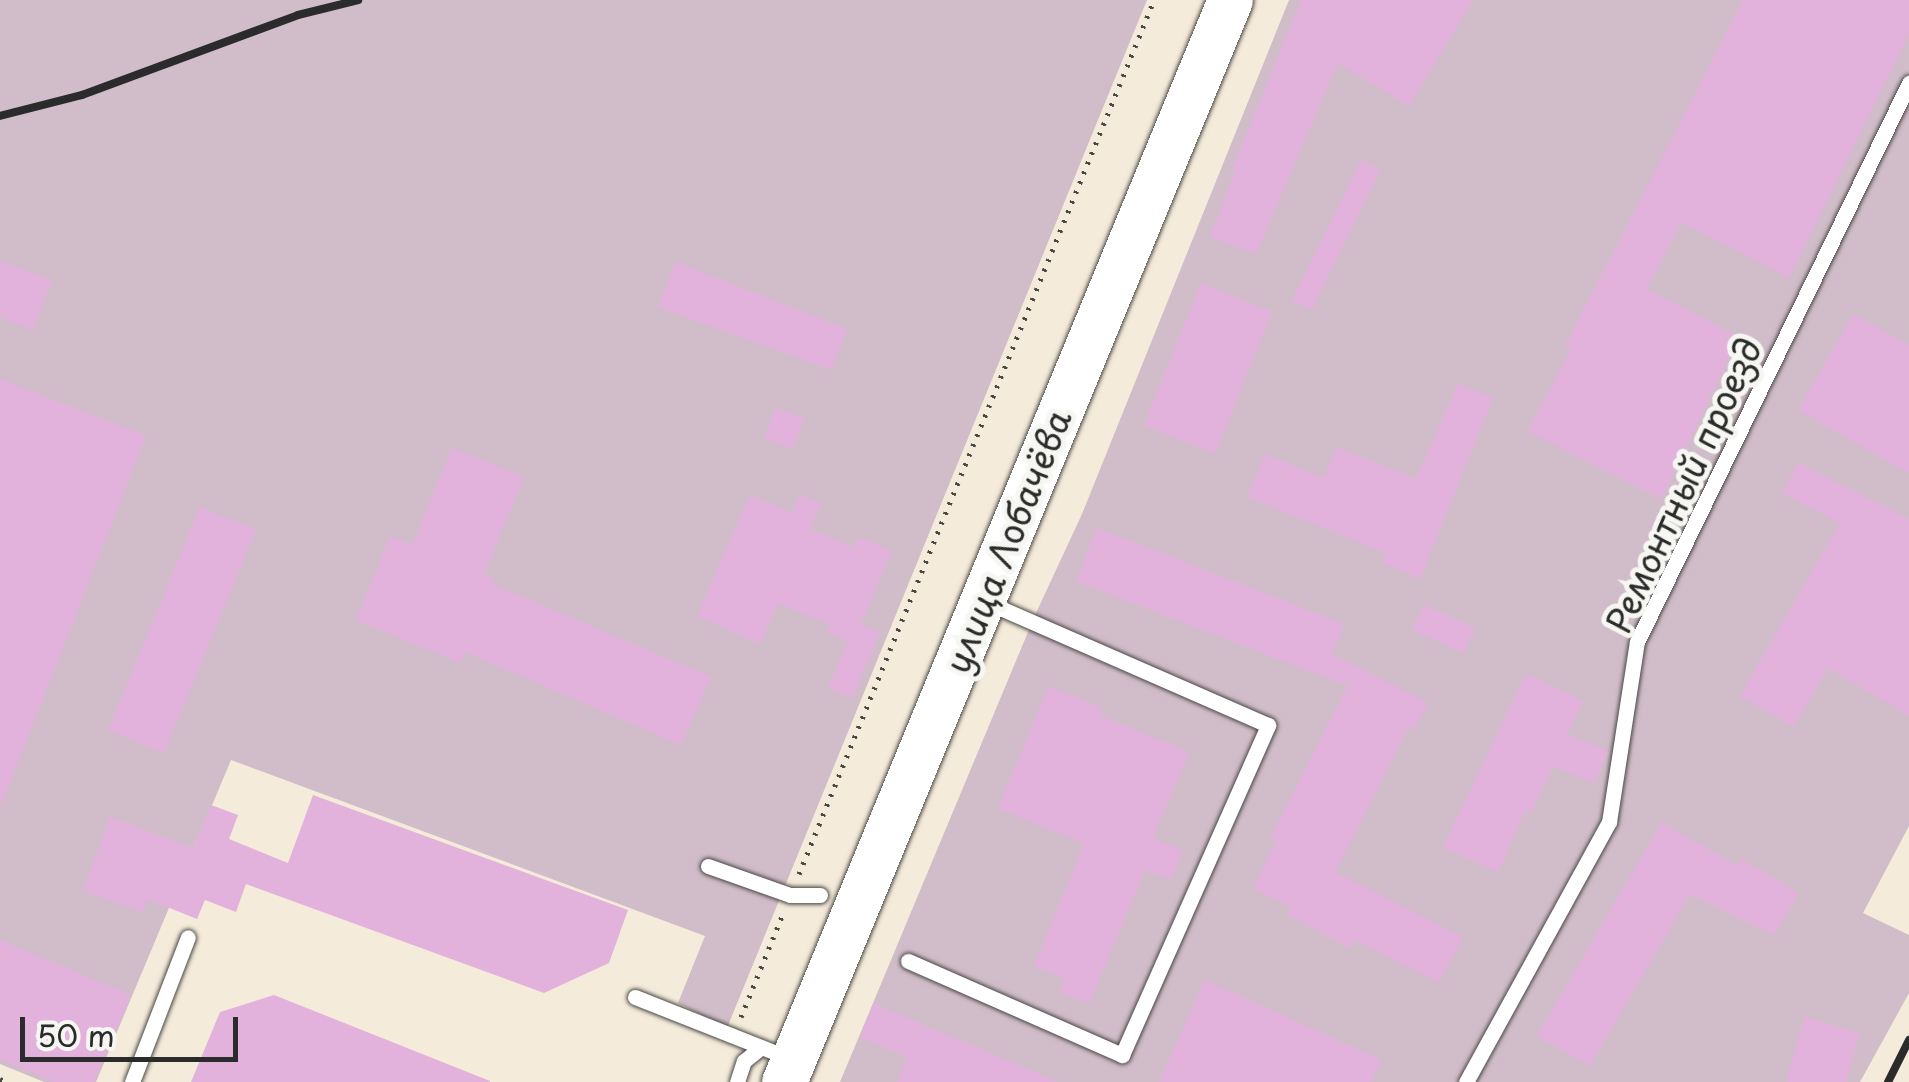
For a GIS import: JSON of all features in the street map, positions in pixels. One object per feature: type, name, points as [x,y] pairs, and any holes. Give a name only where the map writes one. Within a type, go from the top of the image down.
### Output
[{"type":"main road","name":"улица Лобачёва","points":[[779,1063],[982,601],[1230,0]]},
{"type":"lane","name":"Ремонтный проезд","points":[[1466,1082],[1609,822],[1637,642],[1909,82]]},
{"type":"lane","points":[[908,961],[1122,1055],[1268,725],[982,601]]},
{"type":"lane","points":[[708,866],[790,895],[820,895]]},
{"type":"lane","points":[[132,1082],[188,937]]},
{"type":"lane","points":[[635,997],[734,1035],[779,1063]]},
{"type":"lane","points":[[737,1082],[744,1061],[779,1063]]},
{"type":"path","points":[[734,1035],[1154,0]]},
{"type":"path","points":[[0,1079],[8,1082]]},
{"type":"shaded area","points":[[0,0],[1147,0],[727,1028],[678,1003],[705,936],[231,760],[96,1082],[44,1082],[0,1064]]},
{"type":"shaded area","points":[[1289,0],[1909,0],[1909,826],[1863,913],[1909,935],[1909,993],[1860,1082],[840,1082],[1036,613],[1082,514]]},
{"type":"building","points":[[1301,0],[1473,0],[1409,106],[1338,63],[1256,254],[1210,237],[1235,172],[1232,170]]},
{"type":"building","points":[[1743,0],[1909,0],[1909,34],[1789,278],[1681,222],[1647,289],[1739,337],[1661,499],[1528,431],[1571,349],[1565,346]]},
{"type":"building","points":[[1361,160],[1380,170],[1312,310],[1292,301]]},
{"type":"building","points":[[0,261],[52,280],[33,330],[0,317]]},
{"type":"building","points":[[676,262],[847,329],[831,370],[658,307]]},
{"type":"building","points":[[1201,283],[1272,312],[1215,454],[1144,425]]},
{"type":"building","points":[[1853,314],[1909,345],[1909,473],[1798,410]]},
{"type":"building","points":[[0,379],[146,436],[2,803],[0,803]]},
{"type":"building","points":[[1458,384],[1493,398],[1420,579],[1382,563],[1386,553],[1247,497],[1265,454],[1324,478],[1337,447],[1416,479]]},
{"type":"building","points":[[775,408],[804,418],[793,449],[764,439]]},
{"type":"building","points":[[452,448],[524,477],[484,574],[495,578],[492,584],[711,677],[681,745],[465,652],[461,663],[356,620],[390,536],[412,545]]},
{"type":"building","points":[[1798,463],[1909,519],[1909,716],[1828,668],[1794,727],[1740,696],[1840,523],[1782,493]]},
{"type":"building","points":[[800,494],[822,504],[810,529],[854,547],[858,537],[892,551],[861,624],[880,632],[852,698],[828,688],[848,641],[828,633],[831,625],[778,603],[760,644],[697,616],[750,495],[792,513]]},
{"type":"building","points":[[200,507],[256,530],[164,753],[108,730]]},
{"type":"building","points":[[1097,528],[1344,624],[1332,654],[1428,703],[1414,730],[1409,727],[1335,872],[1463,937],[1439,983],[1355,940],[1351,948],[1287,915],[1291,907],[1253,888],[1276,841],[1270,838],[1348,686],[1076,581]]},
{"type":"building","points":[[1424,605],[1475,628],[1464,653],[1412,630]]},
{"type":"building","points":[[1526,674],[1583,701],[1567,735],[1608,751],[1595,783],[1553,766],[1531,813],[1525,811],[1498,872],[1443,847]]},
{"type":"building","points":[[1049,686],[1102,708],[1099,715],[1189,752],[1153,838],[1183,851],[1171,880],[1145,870],[1089,1004],[1060,992],[1065,979],[1034,966],[1084,844],[998,808]]},
{"type":"building","points":[[313,795],[628,910],[609,963],[544,993],[246,884],[236,912],[205,900],[197,919],[147,899],[142,912],[83,891],[110,817],[194,848],[211,805],[238,815],[229,839],[288,863]]},
{"type":"building","points":[[1662,822],[1737,866],[1741,859],[1799,893],[1774,935],[1690,894],[1590,1066],[1537,1036]]},
{"type":"building","points":[[0,940],[131,995],[94,1082],[54,1082],[0,1059]]},
{"type":"building","points":[[1205,980],[1381,1060],[1371,1082],[1159,1082]]},
{"type":"building","points":[[274,995],[490,1082],[191,1082],[220,1012]]},
{"type":"building","points":[[874,1004],[1058,1082],[897,1082],[907,1057],[860,1037]]},
{"type":"building","points":[[1805,1017],[1860,1033],[1846,1082],[1786,1082]]},
{"type":"railway","points":[[0,116],[82,95],[298,15],[358,0]]},
{"type":"railway","points":[[1888,1082],[1909,1040]]}]
